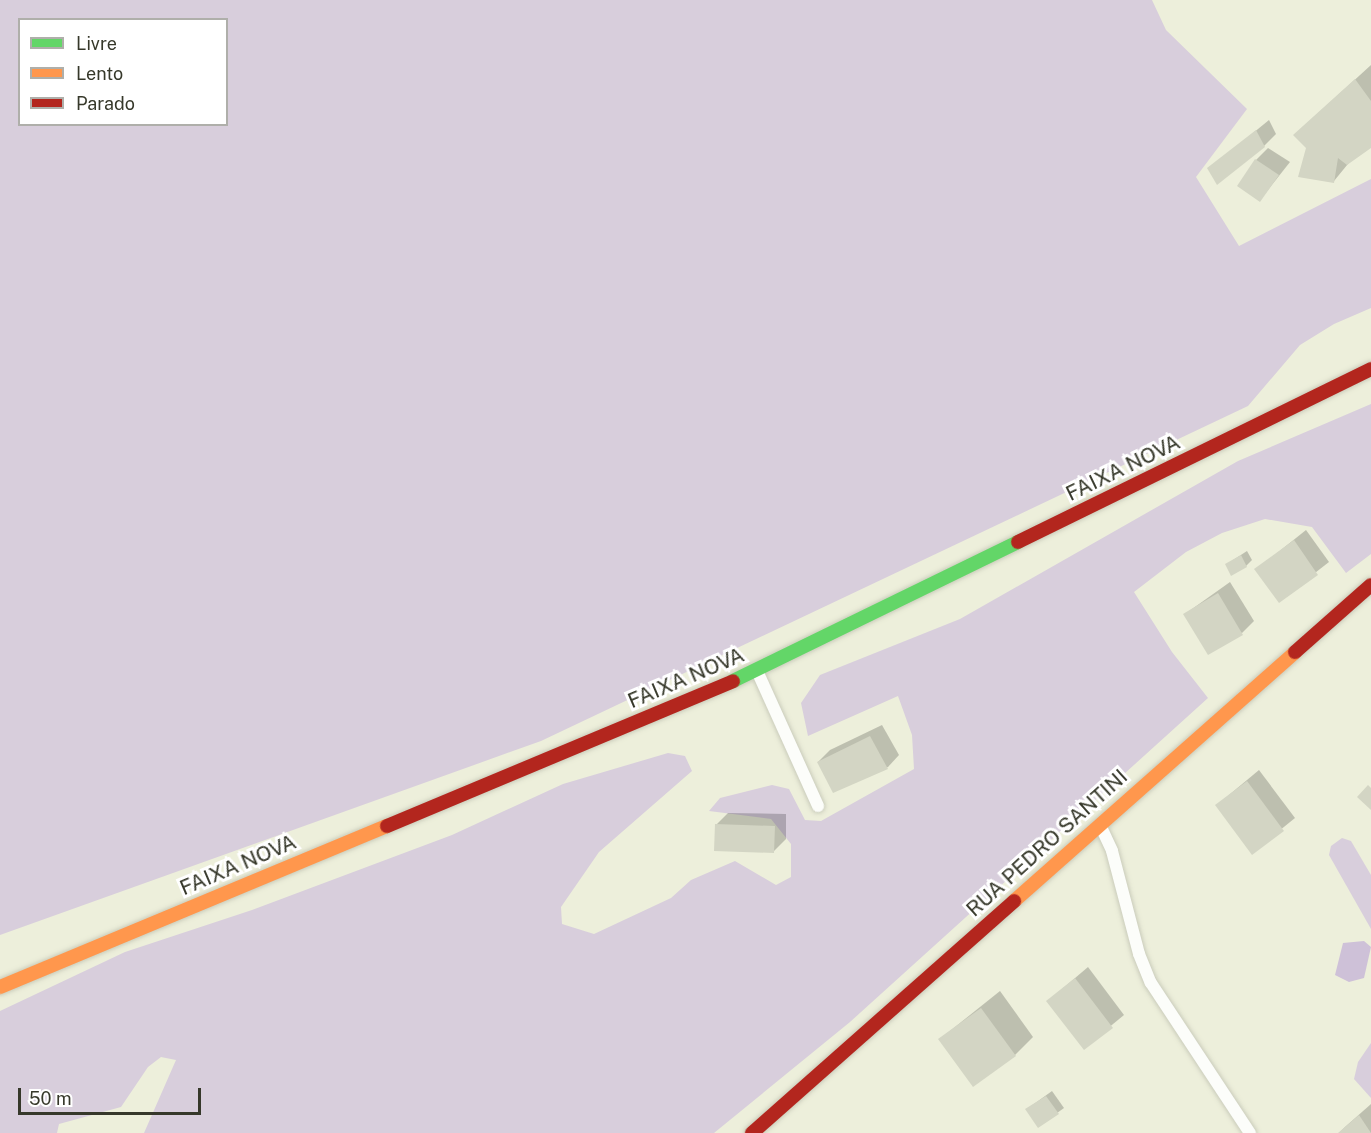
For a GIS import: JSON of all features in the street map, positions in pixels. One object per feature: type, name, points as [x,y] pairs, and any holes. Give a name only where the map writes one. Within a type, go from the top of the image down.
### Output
[{"type":"main road","name":"FAIXA NOVA","points":[[0,987],[757,671],[1371,369]]},
{"type":"main road","name":"RUA PEDRO SANTINI","points":[[752,1133],[1371,585]]},
{"type":"lane","points":[[757,671],[818,806]]},
{"type":"lane","points":[[1099,824],[1112,851],[1136,944],[1151,983],[1250,1133]]},
{"type":"shaded area","points":[[0,0],[1152,0],[1166,30],[1247,109],[1196,177],[1239,246],[1371,179],[1371,308],[1334,324],[1300,345],[1248,406],[541,741],[0,935]]},
{"type":"shaded area","points":[[1371,404],[1371,554],[1346,573],[1312,527],[1265,519],[1222,533],[1186,552],[1134,592],[1172,652],[1208,698],[850,1022],[714,1133],[144,1133],[176,1060],[161,1057],[148,1067],[121,1107],[59,1124],[57,1133],[0,1133],[0,1011],[125,952],[252,910],[452,835],[563,784],[668,753],[685,756],[692,771],[599,852],[561,907],[562,924],[594,934],[671,898],[691,880],[735,861],[776,885],[791,877],[791,844],[771,819],[709,811],[720,798],[772,785],[789,789],[805,820],[821,821],[914,769],[912,735],[898,696],[808,736],[801,703],[820,675],[960,619],[1238,461]]},
{"type":"shaded area","points":[[1342,838],[1351,841],[1371,875],[1371,929],[1329,855],[1331,846]]},
{"type":"shaded area","points":[[1364,941],[1371,947],[1364,978],[1349,982],[1335,975],[1343,943]]},
{"type":"shaded area","points":[[1371,1043],[1371,1098],[1354,1079],[1358,1062]]},
{"type":"building","points":[[1355,79],[1371,101],[1371,148],[1347,165],[1338,158],[1334,183],[1298,177],[1306,148],[1293,135]]},
{"type":"building","points":[[1256,130],[1265,147],[1217,185],[1207,168]]},
{"type":"building","points":[[1255,159],[1279,175],[1260,202],[1237,186]]},
{"type":"building","points":[[1294,540],[1318,575],[1279,603],[1254,569]]},
{"type":"building","points":[[1241,555],[1247,567],[1231,576],[1225,564]]},
{"type":"building","points":[[1218,593],[1243,635],[1208,655],[1183,614]]},
{"type":"building","points":[[870,736],[888,769],[833,793],[817,762]]},
{"type":"building","points":[[1247,781],[1284,831],[1252,855],[1215,805]]},
{"type":"building","points":[[1368,785],[1371,788],[1371,810],[1357,797]]},
{"type":"building","points":[[715,824],[775,826],[774,853],[714,851]]},
{"type":"building","points":[[1075,978],[1113,1028],[1084,1050],[1046,1001]]},
{"type":"building","points":[[981,1008],[1016,1056],[973,1087],[938,1039]]},
{"type":"building","points":[[1046,1096],[1059,1114],[1038,1128],[1025,1109]]},
{"type":"building","points":[[1359,1115],[1371,1133],[1338,1133]]},
{"type":"traffic: fast","points":[[733,681],[1018,542]]},
{"type":"traffic: slow","points":[[1014,901],[1295,652]]},
{"type":"traffic: slow","points":[[0,987],[387,826]]},
{"type":"traffic: jam","points":[[1018,542],[1371,369]]},
{"type":"traffic: jam","points":[[1295,652],[1371,585]]},
{"type":"traffic: jam","points":[[387,826],[733,681]]},
{"type":"traffic: jam","points":[[752,1133],[1014,901]]}]
